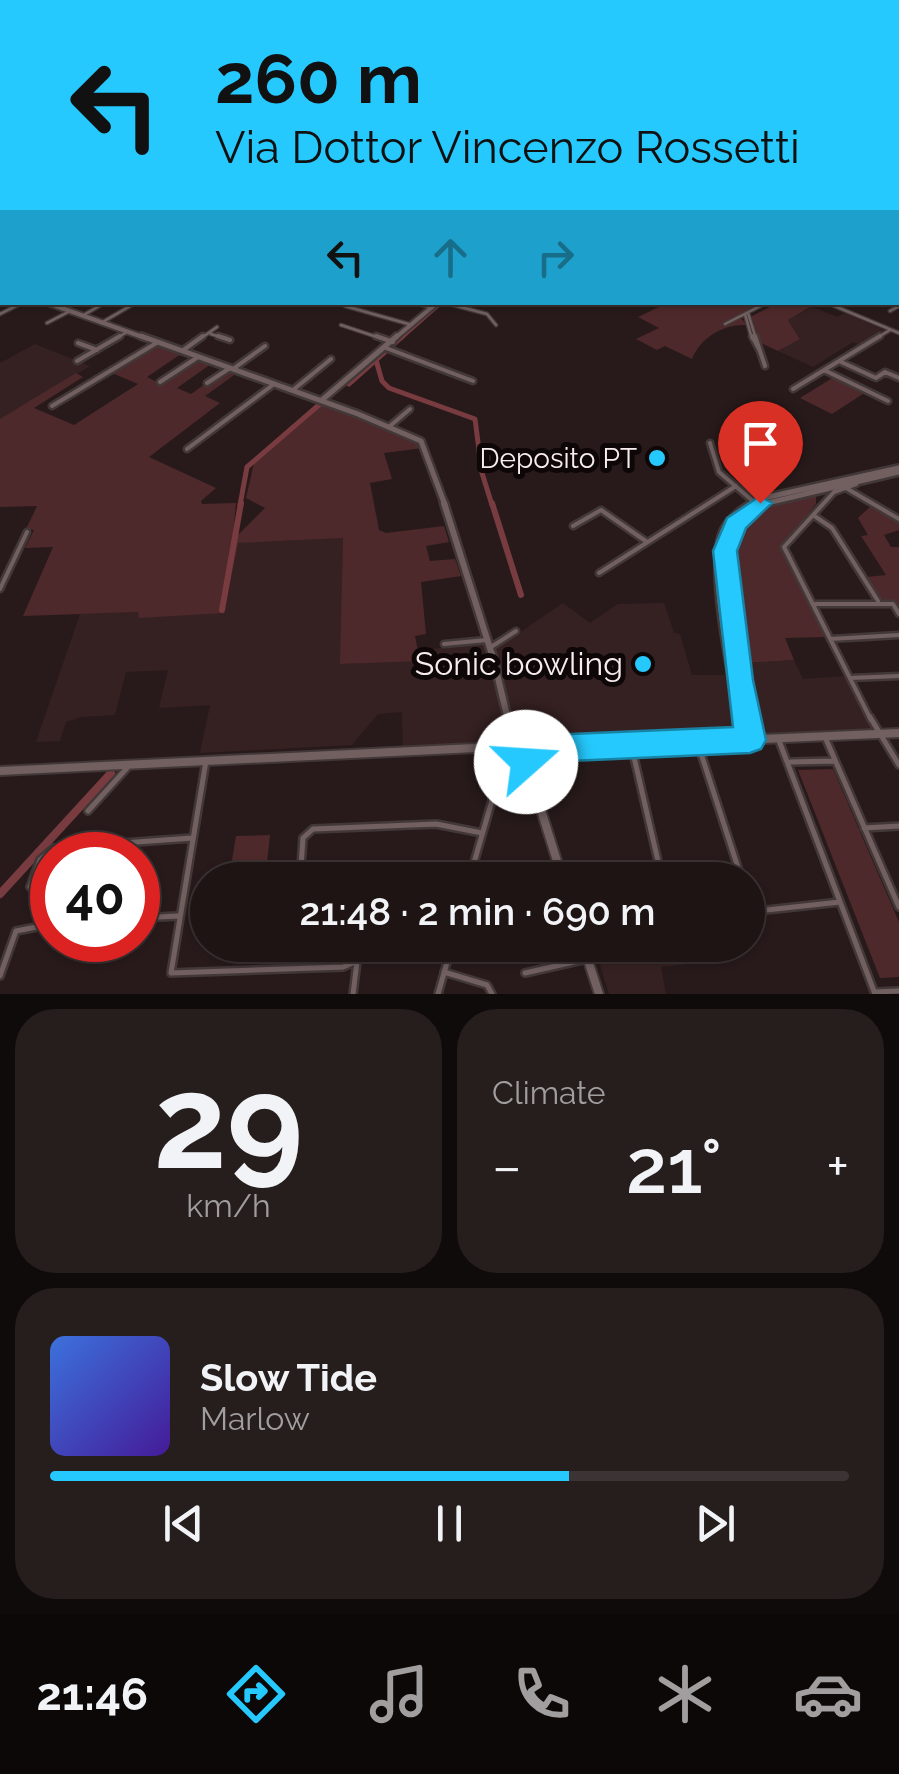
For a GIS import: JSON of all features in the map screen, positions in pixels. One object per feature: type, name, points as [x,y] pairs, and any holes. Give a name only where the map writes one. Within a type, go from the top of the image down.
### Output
[{"type":"street","points":[[54,305],[416,437],[427,450],[510,723],[527,751],[526,759],[558,862]]},
{"type":"street","points":[[82,316],[101,305]]},
{"type":"street","points":[[101,323],[131,305]]},
{"type":"street","points":[[423,305],[432,308]]},
{"type":"street","points":[[322,400],[438,305]]},
{"type":"street","points":[[450,305],[488,314],[496,325]]},
{"type":"street","points":[[725,324],[762,305]]},
{"type":"street","points":[[832,305],[899,334]]},
{"type":"street","points":[[344,306],[412,325]]},
{"type":"street","points":[[890,311],[899,306]]},
{"type":"street","points":[[47,323],[70,312]]},
{"type":"street","points":[[746,314],[766,366]]},
{"type":"street","points":[[341,325],[393,342]]},
{"type":"street","points":[[182,351],[217,327]]},
{"type":"street","points":[[793,389],[890,330]]},
{"type":"street","points":[[77,361],[128,332]]},
{"type":"street","points":[[208,333],[230,340]]},
{"type":"street","points":[[52,406],[158,342]]},
{"type":"street","points":[[78,343],[96,350]]},
{"type":"street","points":[[207,384],[265,346]]},
{"type":"street","points":[[389,349],[473,380]]},
{"type":"street","points":[[160,382],[198,356]]},
{"type":"street","points":[[293,390],[331,359]]},
{"type":"street","points":[[839,361],[876,378],[885,372],[899,378]]},
{"type":"street","points":[[824,370],[888,401]]},
{"type":"street","points":[[188,449],[274,384]]},
{"type":"street","points":[[390,426],[410,409]]},
{"type":"street","points":[[710,444],[717,470],[754,501]]},
{"type":"street","points":[[744,726],[725,567],[727,539],[738,520],[757,505],[899,470]]},
{"type":"street","points":[[746,740],[717,558],[726,525],[754,501],[899,470]]},
{"type":"street","points":[[864,480],[821,504],[784,544],[870,720],[883,734],[899,764]]},
{"type":"street","points":[[599,573],[736,486]]},
{"type":"street","points":[[821,487],[821,504]]},
{"type":"street","points":[[846,488],[899,519]]},
{"type":"street","points":[[573,526],[601,510],[647,542]]},
{"type":"street","points":[[813,515],[832,528],[878,600]]},
{"type":"street","points":[[0,588],[26,532]]},
{"type":"street","points":[[812,604],[878,600],[893,604],[899,614]]},
{"type":"street","points":[[444,644],[489,644],[516,631]]},
{"type":"street","points":[[830,639],[899,635]]},
{"type":"street","points":[[850,678],[899,676]]},
{"type":"street","points":[[869,734],[870,720]]},
{"type":"street","points":[[474,862],[510,723]]},
{"type":"street","points":[[488,747],[502,738],[510,723]]},
{"type":"street","points":[[510,723],[528,738],[554,748]]},
{"type":"street","points":[[744,726],[775,738],[788,762],[875,993],[899,991]]},
{"type":"street","points":[[726,740],[744,726]]},
{"type":"street","points":[[0,771],[521,743],[554,748],[899,733]]},
{"type":"street","points":[[824,736],[898,902]]},
{"type":"street","points":[[697,742],[736,862]]},
{"type":"street","points":[[630,744],[658,861]]},
{"type":"street","points":[[475,748],[515,765],[535,788]]},
{"type":"street","points":[[496,782],[515,765],[554,748]]},
{"type":"street","points":[[531,777],[535,760],[554,748]]},
{"type":"street","points":[[206,761],[170,968],[176,976],[337,968],[357,962],[353,994]]},
{"type":"street","points":[[788,762],[835,761]]},
{"type":"street","points":[[88,811],[130,764]]},
{"type":"street","points":[[301,862],[303,838],[313,830],[436,824],[482,832]]},
{"type":"street","points":[[864,828],[899,826]]},
{"type":"street","points":[[160,840],[192,838]]},
{"type":"street","points":[[765,910],[840,902]]},
{"type":"street","points":[[160,917],[179,916]]},
{"type":"street","points":[[0,976],[16,931],[30,926]]},
{"type":"street","points":[[438,994],[447,962]]},
{"type":"street","points":[[526,973],[575,962]]},
{"type":"street","points":[[589,962],[598,994]]},
{"type":"street","points":[[444,972],[487,985],[492,994]]},
{"type":"shaded area","points":[[663,305],[760,305],[739,316],[747,325],[714,333],[692,359],[665,346],[657,350],[636,339],[659,328],[638,317]]},
{"type":"shaded area","points":[[774,305],[814,305],[788,320],[800,339],[778,351],[759,342],[750,317]]},
{"type":"shaded area","points":[[812,307],[837,317],[845,313],[884,330],[861,345],[853,342],[813,367],[778,351],[800,338],[788,320]]},
{"type":"shaded area","points":[[35,344],[90,366],[0,421],[0,363]]},
{"type":"shaded area","points":[[157,345],[181,354],[147,377],[163,385],[200,360],[211,364],[177,388],[191,394],[226,369],[237,373],[205,396],[220,403],[149,457],[216,488],[202,504],[236,503],[233,534],[239,534],[265,508],[246,498],[254,463],[322,404],[417,441],[423,448],[384,453],[392,479],[370,483],[379,530],[386,533],[444,526],[449,542],[426,546],[430,561],[455,559],[461,576],[421,582],[426,634],[415,636],[420,661],[340,664],[343,538],[238,543],[224,613],[139,618],[138,612],[23,616],[53,547],[25,548],[34,530],[26,529],[37,506],[0,507],[0,419],[76,373],[83,377],[34,408],[74,425],[138,384],[112,373]]},
{"type":"shaded area","points":[[834,377],[866,392],[832,414],[800,398]]},
{"type":"shaded area","points":[[816,493],[816,504],[781,548],[825,637],[785,638],[794,660],[743,663],[730,584],[732,544],[739,527],[750,514],[765,506]]},
{"type":"shaded area","points":[[872,505],[899,523],[899,530],[884,535],[891,547],[899,547],[899,610],[894,602],[879,599],[866,577],[886,575],[861,536],[868,535],[858,518]]},
{"type":"shaded area","points":[[343,538],[341,664],[420,660],[417,651],[484,642],[488,654],[563,603],[590,623],[618,604],[664,603],[674,633],[680,634],[692,675],[744,675],[743,663],[794,660],[803,679],[845,676],[874,732],[403,753],[402,712],[378,714],[352,745],[200,753],[210,705],[159,708],[168,670],[126,672],[115,715],[66,722],[60,741],[36,742],[80,614],[139,612],[139,617],[237,543]]},
{"type":"shaded area","points":[[833,769],[899,922],[899,977],[880,978],[798,770]]},
{"type":"shaded area","points":[[270,835],[267,862],[232,862],[236,836]]},
{"type":"shaded area","points":[[599,962],[698,962],[661,967],[666,994],[609,994]]},
{"type":"waterway","points":[[400,339],[439,305]]},
{"type":"waterway","points":[[376,360],[403,336]]},
{"type":"waterway","points":[[349,384],[376,360]]},
{"type":"waterway","points":[[376,360],[382,381],[389,388],[475,419],[482,473],[492,505]]},
{"type":"waterway","points":[[240,505],[247,467],[320,404]]},
{"type":"waterway","points":[[222,610],[241,503]]},
{"type":"waterway","points":[[492,503],[521,595]]},
{"type":"waterway","points":[[0,894],[111,773]]},
{"type":"place","name":"Deposito PT","points":[[657,458]]},
{"type":"place","name":"Sonic bowling","points":[[643,664]]},
{"type":"route","points":[[526,762],[532,754],[547,748],[750,740],[739,680],[725,551],[735,524],[760,503]]}]
